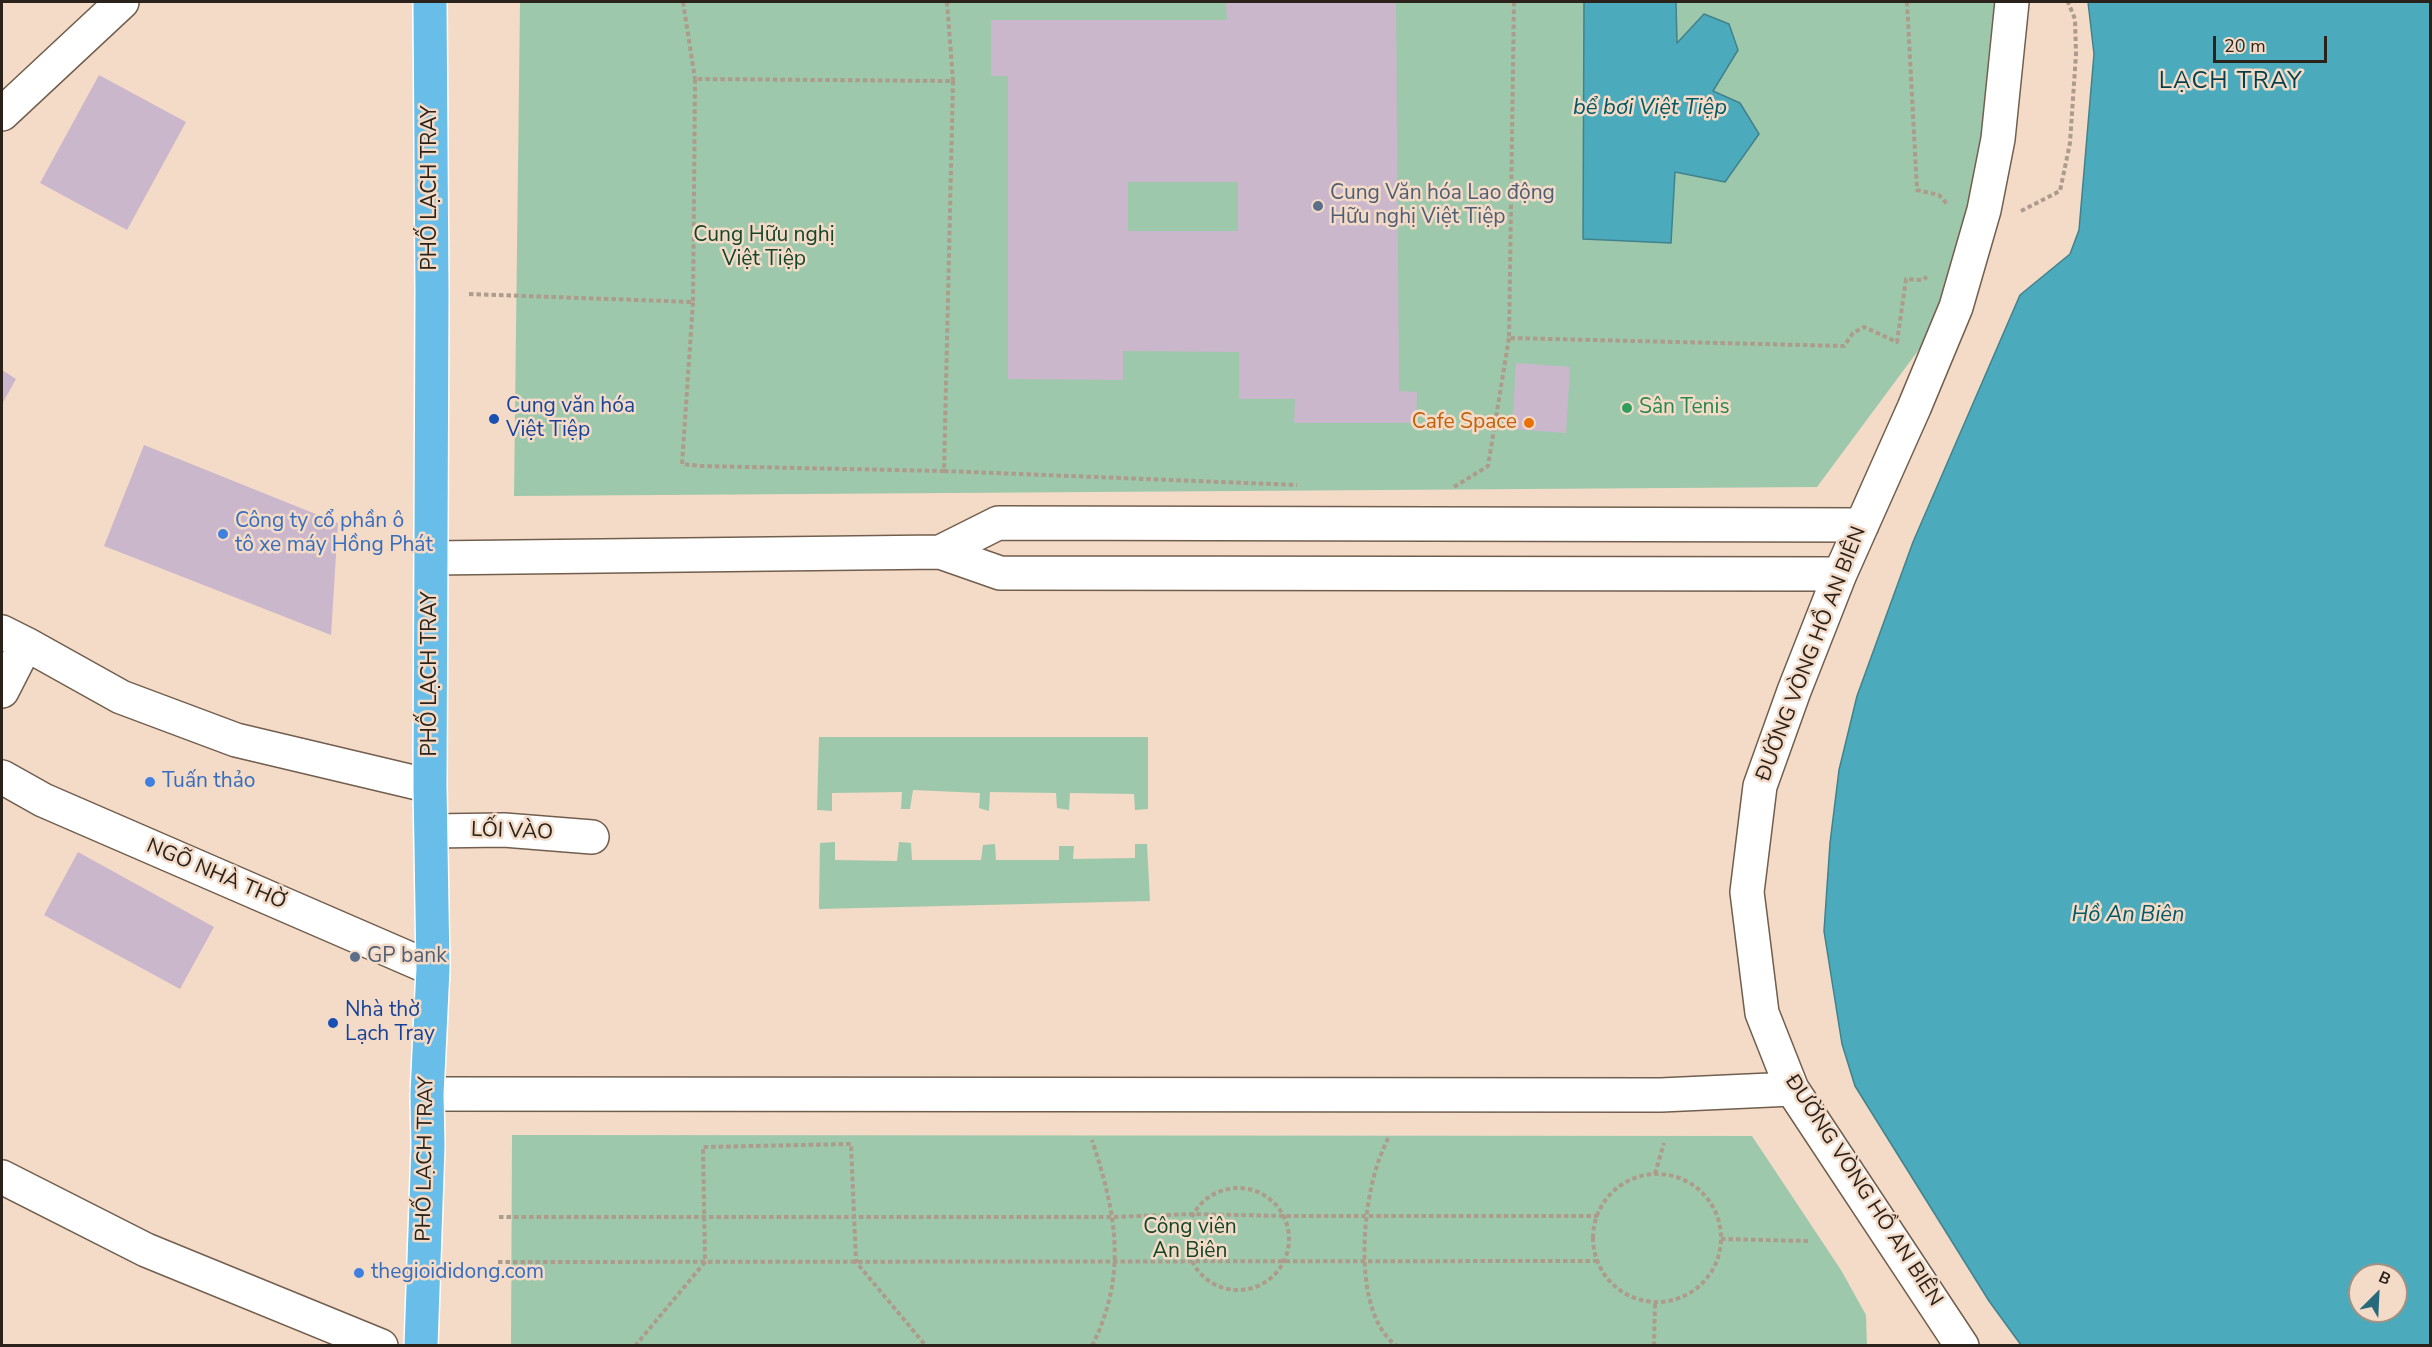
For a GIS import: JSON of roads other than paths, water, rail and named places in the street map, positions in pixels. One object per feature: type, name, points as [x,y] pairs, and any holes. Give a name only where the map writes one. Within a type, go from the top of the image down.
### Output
[{"type":"main road","name":"PHỐ LẠCH TRAY","points":[[421,1346],[428,1146],[427,1094],[433,969],[430,786],[432,293],[430,2]]},
{"type":"street","points":[[2,114],[122,2]]},
{"type":"street","name":"ĐƯỜNG VÒNG HỒ AN BIÊN","points":[[1962,1346],[1792,1089],[1762,1013],[1747,892],[1760,786],[1840,574],[1956,307],[1984,210],[1998,139],[2012,2]]},
{"type":"street","points":[[940,552],[998,523],[1862,525]]},
{"type":"street","points":[[1266,574],[1267,524]]},
{"type":"street","points":[[1467,524],[1467,574]]},
{"type":"street","points":[[432,558],[940,552],[1000,573],[1840,574]]},
{"type":"street","points":[[2,691],[14,638],[122,698],[236,740],[430,786]]},
{"type":"street","name":"NGÕ NHÀ THỜ","points":[[2,777],[43,800],[433,969]]},
{"type":"street","name":"LỐI VÀO","points":[[431,831],[504,830],[592,837]]},
{"type":"street","points":[[427,1094],[1661,1095],[1792,1089]]},
{"type":"street","points":[[2,1177],[146,1250],[381,1346]]},
{"type":"water","name":"bể bơi Việt Tiệp","points":[[1584,2],[1676,2],[1677,43],[1704,14],[1729,24],[1738,50],[1713,91],[1740,103],[1759,134],[1725,182],[1675,172],[1671,243],[1583,239]]},
{"type":"water","name":"Hồ An Biên","points":[[2088,2],[2430,2],[2430,1345],[2021,1345],[1989,1301],[1855,1086],[1842,1044],[1824,931],[1830,843],[1839,770],[1857,696],[1913,542],[2020,295],[2070,254],[2079,230],[2094,54]]},
{"type":"place","name":"Cung Văn hóa Lao động Hữu nghị Việt Tiệp","points":[[1318,206]]},
{"type":"place","name":"Sân Tenis","points":[[1627,408]]},
{"type":"place","name":"Cung văn hóa Việt Tiệp","points":[[494,419]]},
{"type":"place","name":"Cafe Space","points":[[1529,423]]},
{"type":"place","name":"Công ty cổ phần ô tô xe máy Hồng Phát","points":[[223,534]]},
{"type":"place","name":"Tuấn thảo","points":[[150,782]]},
{"type":"place","name":"GP bank","points":[[355,957]]},
{"type":"place","name":"Nhà thờ Lạch Tray","points":[[333,1023]]},
{"type":"place","name":"thegioididong.com","points":[[359,1273]]},
{"type":"district","name":"LẠCH TRAY","points":[[2231,82]]},
{"type":"park label","name":"Cung Hữu nghị Việt Tiệp","points":[[764,248]]},
{"type":"park label","name":"Công viên An Biên","points":[[1190,1240]]}]
